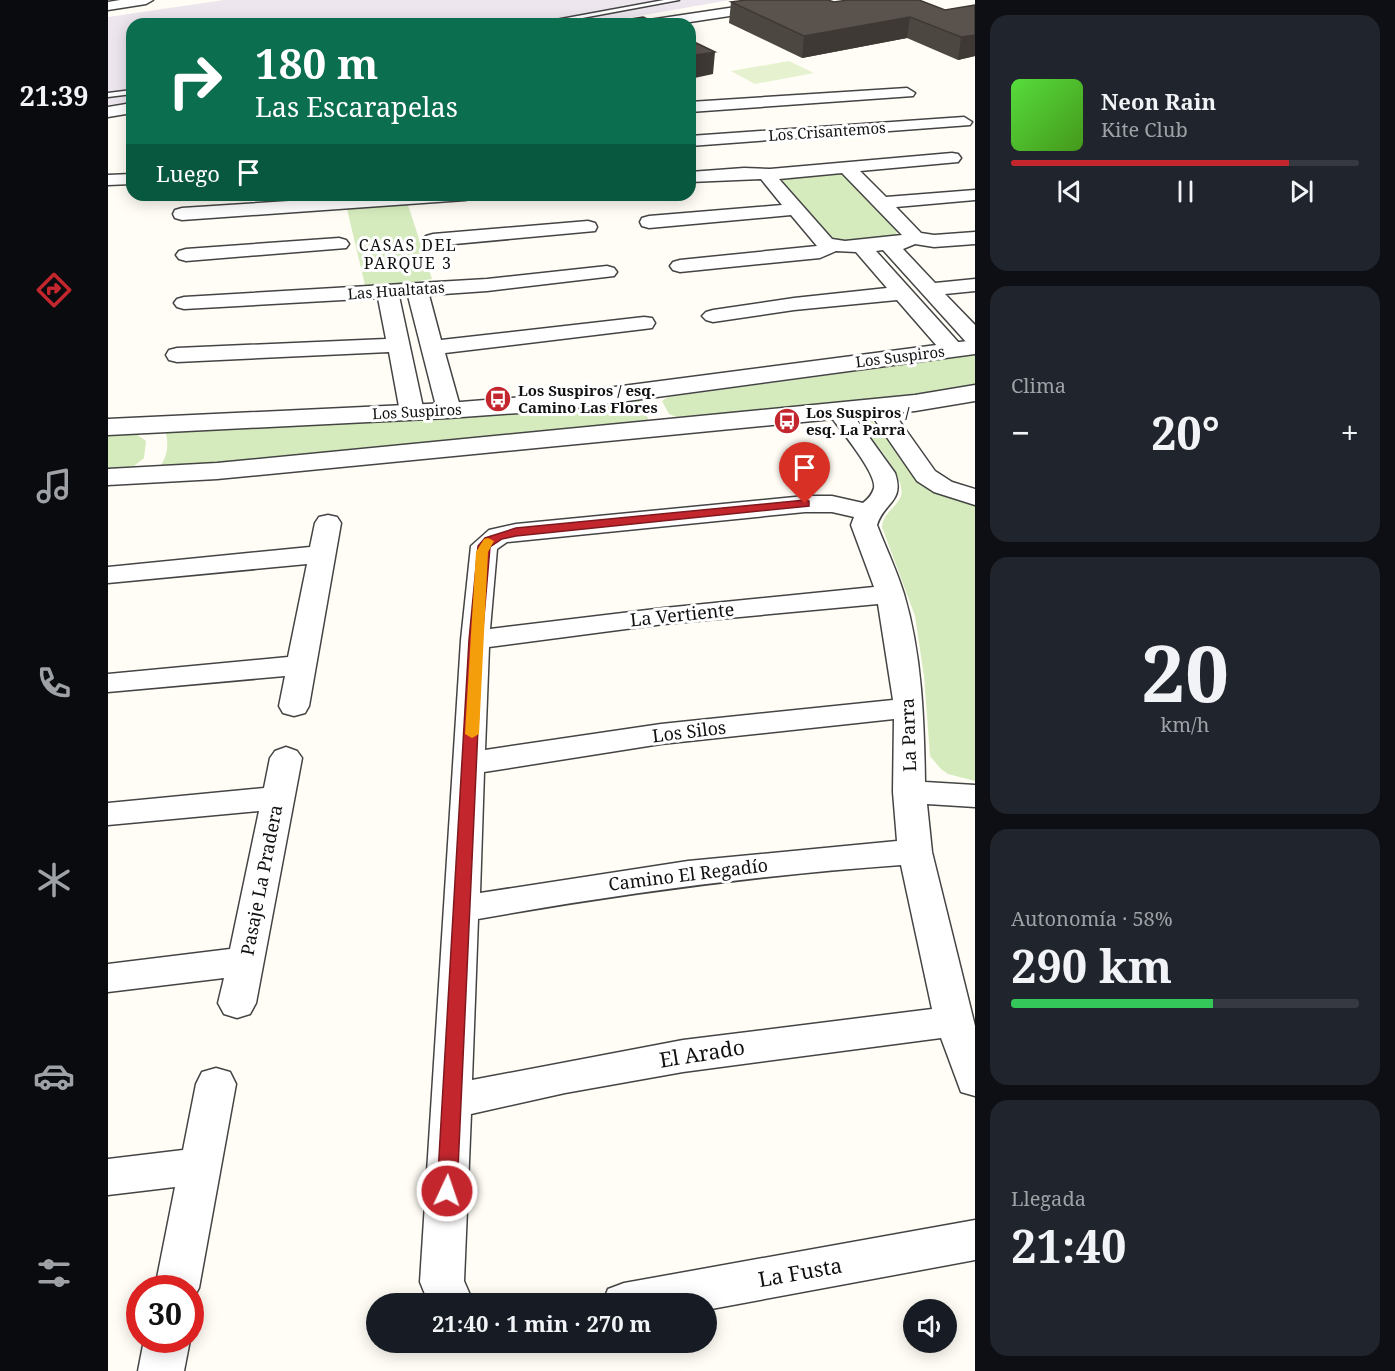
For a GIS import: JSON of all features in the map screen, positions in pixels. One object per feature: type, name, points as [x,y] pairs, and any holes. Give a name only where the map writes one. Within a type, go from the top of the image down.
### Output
[{"type":"street","points":[[108,6],[146,0]]},
{"type":"street","points":[[689,18],[808,0]]},
{"type":"street","points":[[696,107],[907,93]]},
{"type":"street","points":[[890,94],[923,125]]},
{"type":"street","points":[[749,103],[799,171]]},
{"type":"street","points":[[108,126],[110,116],[119,110]]},
{"type":"street","name":"Los Crisantemos","points":[[696,141],[782,146],[923,125],[964,122]]},
{"type":"street","points":[[782,146],[792,138],[823,169]]},
{"type":"street","points":[[696,177],[848,169],[871,164],[952,158]]},
{"type":"street","points":[[848,169],[912,234],[912,238]]},
{"type":"street","points":[[770,174],[769,178],[822,240],[832,246]]},
{"type":"street","points":[[108,180],[126,179]]},
{"type":"street","points":[[882,203],[975,195]]},
{"type":"street","points":[[182,214],[349,201]]},
{"type":"street","points":[[420,201],[439,264],[588,227]]},
{"type":"street","points":[[186,255],[345,269],[333,204]]},
{"type":"street","points":[[649,222],[796,209]]},
{"type":"street","points":[[680,266],[820,252],[832,246],[906,242],[912,238],[934,242],[975,238]]},
{"type":"street","points":[[888,244],[975,338]]},
{"type":"street","points":[[861,246],[902,293],[963,348]]},
{"type":"street","name":"Las Hualtatas","points":[[184,303],[345,269],[387,290],[417,288],[439,264],[487,285],[607,272]]},
{"type":"street","points":[[931,289],[975,285]]},
{"type":"street","points":[[417,288],[449,410]]},
{"type":"street","points":[[387,290],[412,412]]},
{"type":"street","points":[[713,316],[794,304],[902,293]]},
{"type":"street","points":[[432,348],[644,323]]},
{"type":"street","points":[[177,355],[399,345]]},
{"type":"street","name":"Los Suspiros","points":[[108,428],[146,424],[412,412],[560,402],[642,393],[963,348]]},
{"type":"street","points":[[642,393],[662,427]]},
{"type":"street","points":[[120,477],[370,456],[878,407],[975,393]]},
{"type":"street","points":[[878,407],[927,476],[943,487],[975,497]]},
{"type":"street","points":[[447,1293],[442,1282],[471,763],[475,640],[482,552],[489,540],[516,532],[805,504],[832,504],[868,512],[881,501],[887,486],[883,473],[838,410]]},
{"type":"street","points":[[120,477],[144,469],[156,454],[155,437],[146,424]]},
{"type":"street","name":"La Parra","points":[[868,512],[864,525],[866,534],[890,594],[902,651],[909,708],[909,792],[915,852],[954,1021],[975,1080]]},
{"type":"street","points":[[294,706],[328,522]]},
{"type":"street","points":[[108,575],[322,554]]},
{"type":"street","name":"La Vertiente","points":[[475,640],[676,615],[890,594]]},
{"type":"street","points":[[108,683],[301,665]]},
{"type":"street","name":"Los Silos","points":[[471,763],[661,734],[909,708]]},
{"type":"street","name":"Pasaje La Pradera","points":[[237,1003],[286,758]]},
{"type":"street","points":[[909,792],[975,796]]},
{"type":"street","points":[[108,814],[278,798]]},
{"type":"street","name":"Camino El Regadío","points":[[462,909],[709,870],[808,859],[915,852]]},
{"type":"street","points":[[108,978],[245,961]]},
{"type":"street","name":"El Arado","points":[[452,1101],[565,1077],[683,1056],[954,1021]]},
{"type":"street","points":[[180,1275],[216,1084]]},
{"type":"street","points":[[108,1177],[201,1166]]},
{"type":"street","name":"La Fusta","points":[[684,1293],[975,1240]]},
{"type":"street","points":[[161,1371],[164,1353]]},
{"type":"lane","points":[[572,18],[676,0]]},
{"type":"lane","points":[[108,95],[126,93]]},
{"type":"shaded area","points":[[224,0],[730,0],[627,18],[126,18],[126,103],[108,105],[108,17]]},
{"type":"green space","points":[[789,61],[814,73],[755,84],[731,71]]},
{"type":"green space","points":[[839,173],[845,176],[897,230],[896,236],[846,242],[832,240],[782,180]]},
{"type":"green space","points":[[391,204],[408,205],[432,279],[387,286],[365,285],[347,209]]},
{"type":"green space","points":[[975,355],[975,387],[920,396],[679,418],[669,414],[662,401],[668,397]]},
{"type":"green space","points":[[639,400],[649,421],[235,461],[168,467],[161,465],[167,448],[165,430],[562,409]]},
{"type":"green space","points":[[862,415],[871,419],[916,478],[942,494],[975,505],[975,781],[948,774],[930,756],[924,676],[915,616],[882,527],[887,514],[901,496],[901,488],[893,468],[858,420]]},
{"type":"green space","points":[[135,433],[146,441],[144,458],[134,466],[108,471],[108,434]]},
{"type":"building","points":[[828,0],[834,2],[919,0],[945,10],[975,5],[975,35],[961,37],[910,17],[804,36],[731,2]]},
{"type":"building","points":[[696,43],[715,52],[696,55]]},
{"type":"slow traffic","points":[[472,734],[475,640],[482,552],[488,541]]},
{"type":"place","name":"Los Suspiros / esq. Camino Las Flores","points":[[498,399]]},
{"type":"place","name":"Los Suspiros / esq. La Parra","points":[[787,421]]},
{"type":"district","name":"CASAS DEL PARQUE 3","points":[[408,254]]},
{"type":"route","points":[[447,1191],[471,763],[475,640],[484,546],[489,540],[498,536],[516,532],[805,504]]}]
